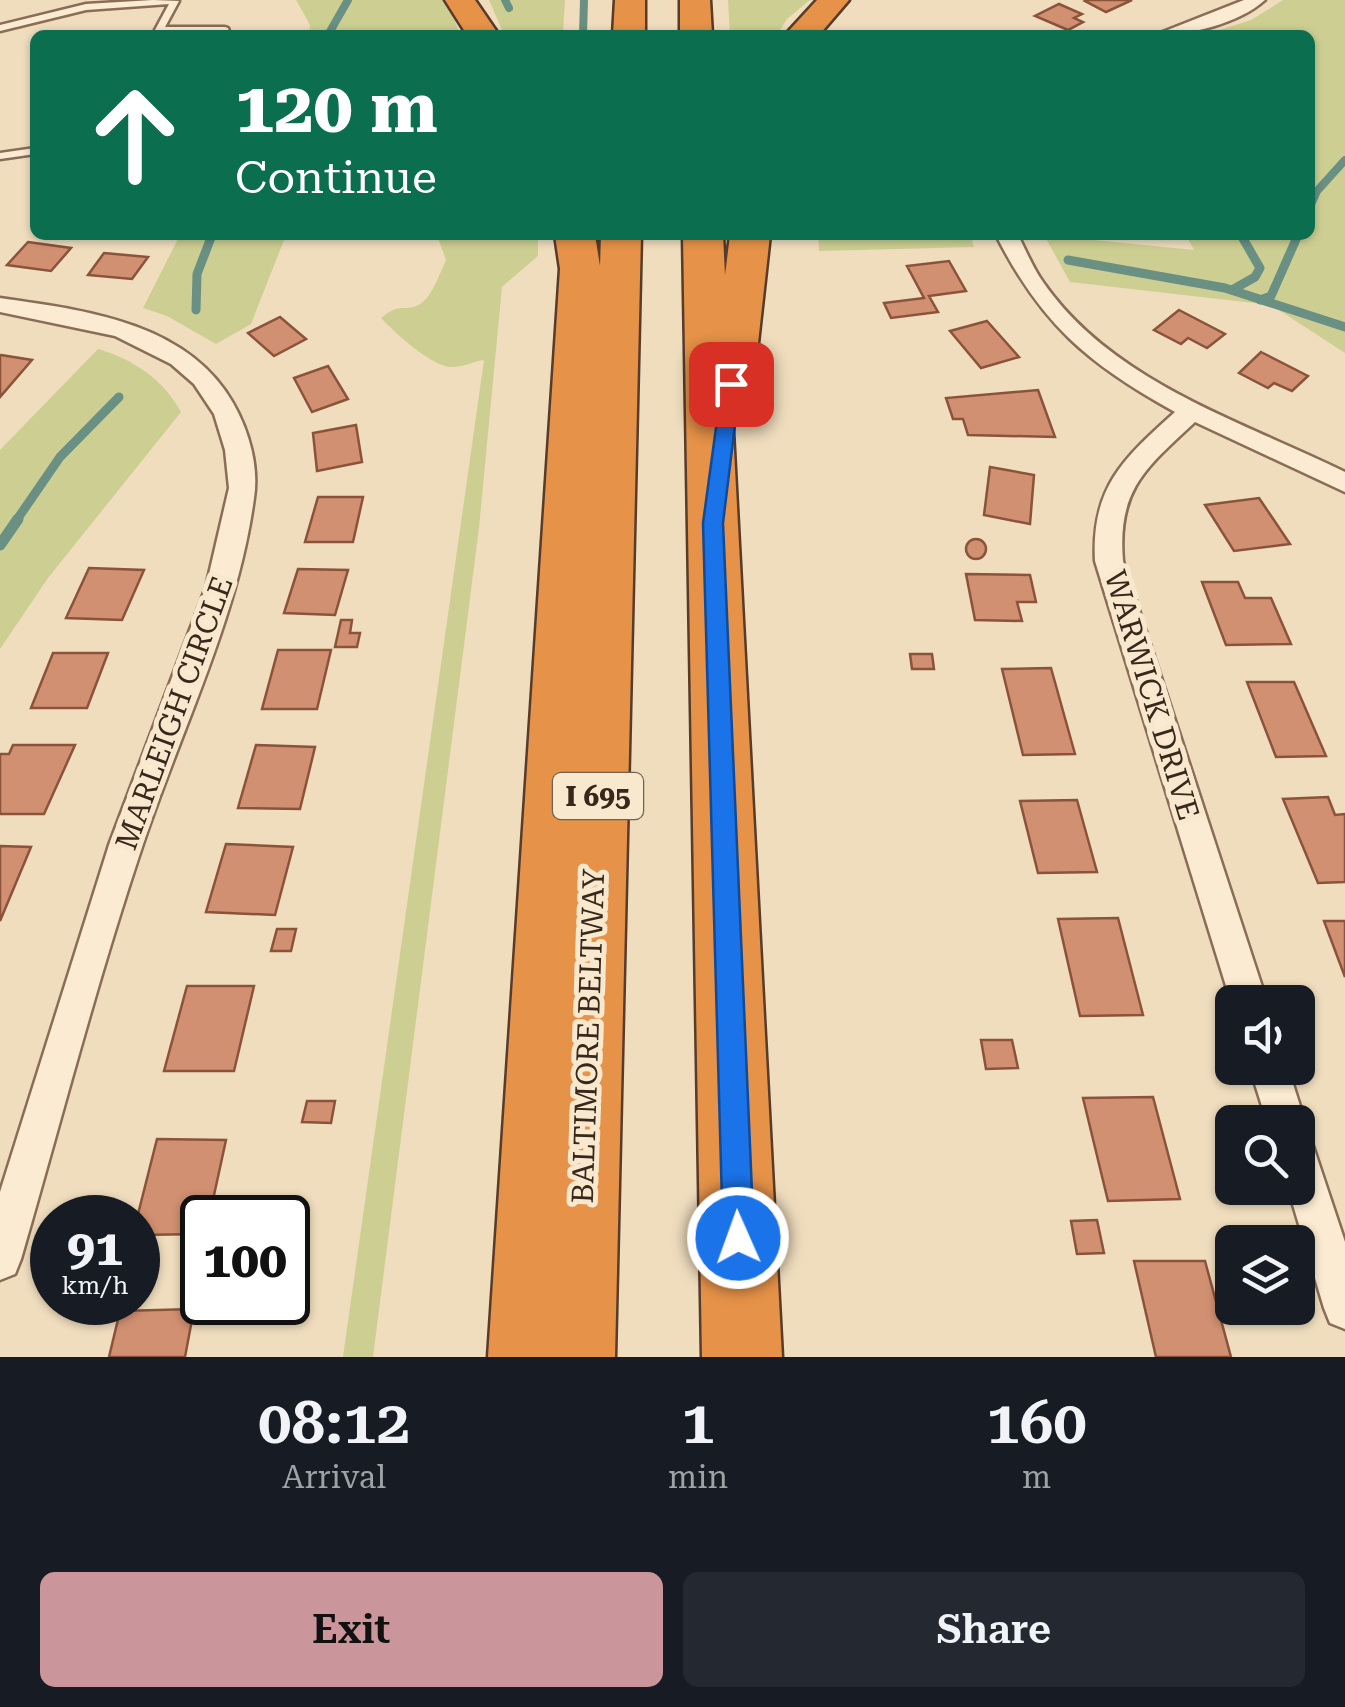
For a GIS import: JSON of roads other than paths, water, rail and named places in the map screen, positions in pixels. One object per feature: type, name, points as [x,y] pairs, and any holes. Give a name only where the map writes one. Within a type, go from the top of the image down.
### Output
[{"type":"highway","points":[[460,0],[480,30]]},
{"type":"highway","points":[[629,30],[630,0]]},
{"type":"highway","points":[[695,0],[696,30]]},
{"type":"highway","points":[[806,30],[834,0]]},
{"type":"highway","points":[[528,1357],[580,269],[576,240]]},
{"type":"highway","name":"BALTIMORE BELTWAY","points":[[575,1357],[621,240]]},
{"type":"highway","points":[[703,240],[742,1357]]},
{"type":"highway","points":[[713,523],[749,240]]},
{"type":"street","points":[[1180,30],[1231,14],[1257,0]]},
{"type":"street","points":[[1009,240],[1027,278],[1075,335],[1129,375],[1191,410],[1345,483]]},
{"type":"street","name":"MARLEIGH CIRCLE","points":[[0,306],[114,328],[169,349],[221,404],[241,466],[242,494],[227,566],[126,846],[0,1259]]},
{"type":"street","name":"WARWICK DRIVE","points":[[1191,410],[1129,473],[1111,500],[1104,527],[1109,561],[1243,985]]},
{"type":"street","points":[[1313,1205],[1345,1308]]},
{"type":"lane","points":[[0,28],[97,5],[176,1],[159,30]]},
{"type":"lane","points":[[159,30],[224,30]]},
{"type":"lane","points":[[0,156],[30,152]]},
{"type":"waterway","points":[[331,30],[348,0]]},
{"type":"waterway","points":[[505,0],[509,8]]},
{"type":"waterway","points":[[583,30],[584,0]]},
{"type":"waterway","points":[[1315,196],[1345,160]]},
{"type":"waterway","points":[[196,310],[197,274],[210,240]]},
{"type":"waterway","points":[[1232,290],[1255,277],[1260,268],[1244,240]]},
{"type":"waterway","points":[[1261,300],[1271,296],[1296,240]]},
{"type":"waterway","points":[[1068,260],[1225,288],[1261,300]]},
{"type":"waterway","points":[[1261,300],[1345,327]]},
{"type":"waterway","points":[[16,521],[60,457],[119,397]]},
{"type":"waterway","points":[[0,545],[18,519]]}]
